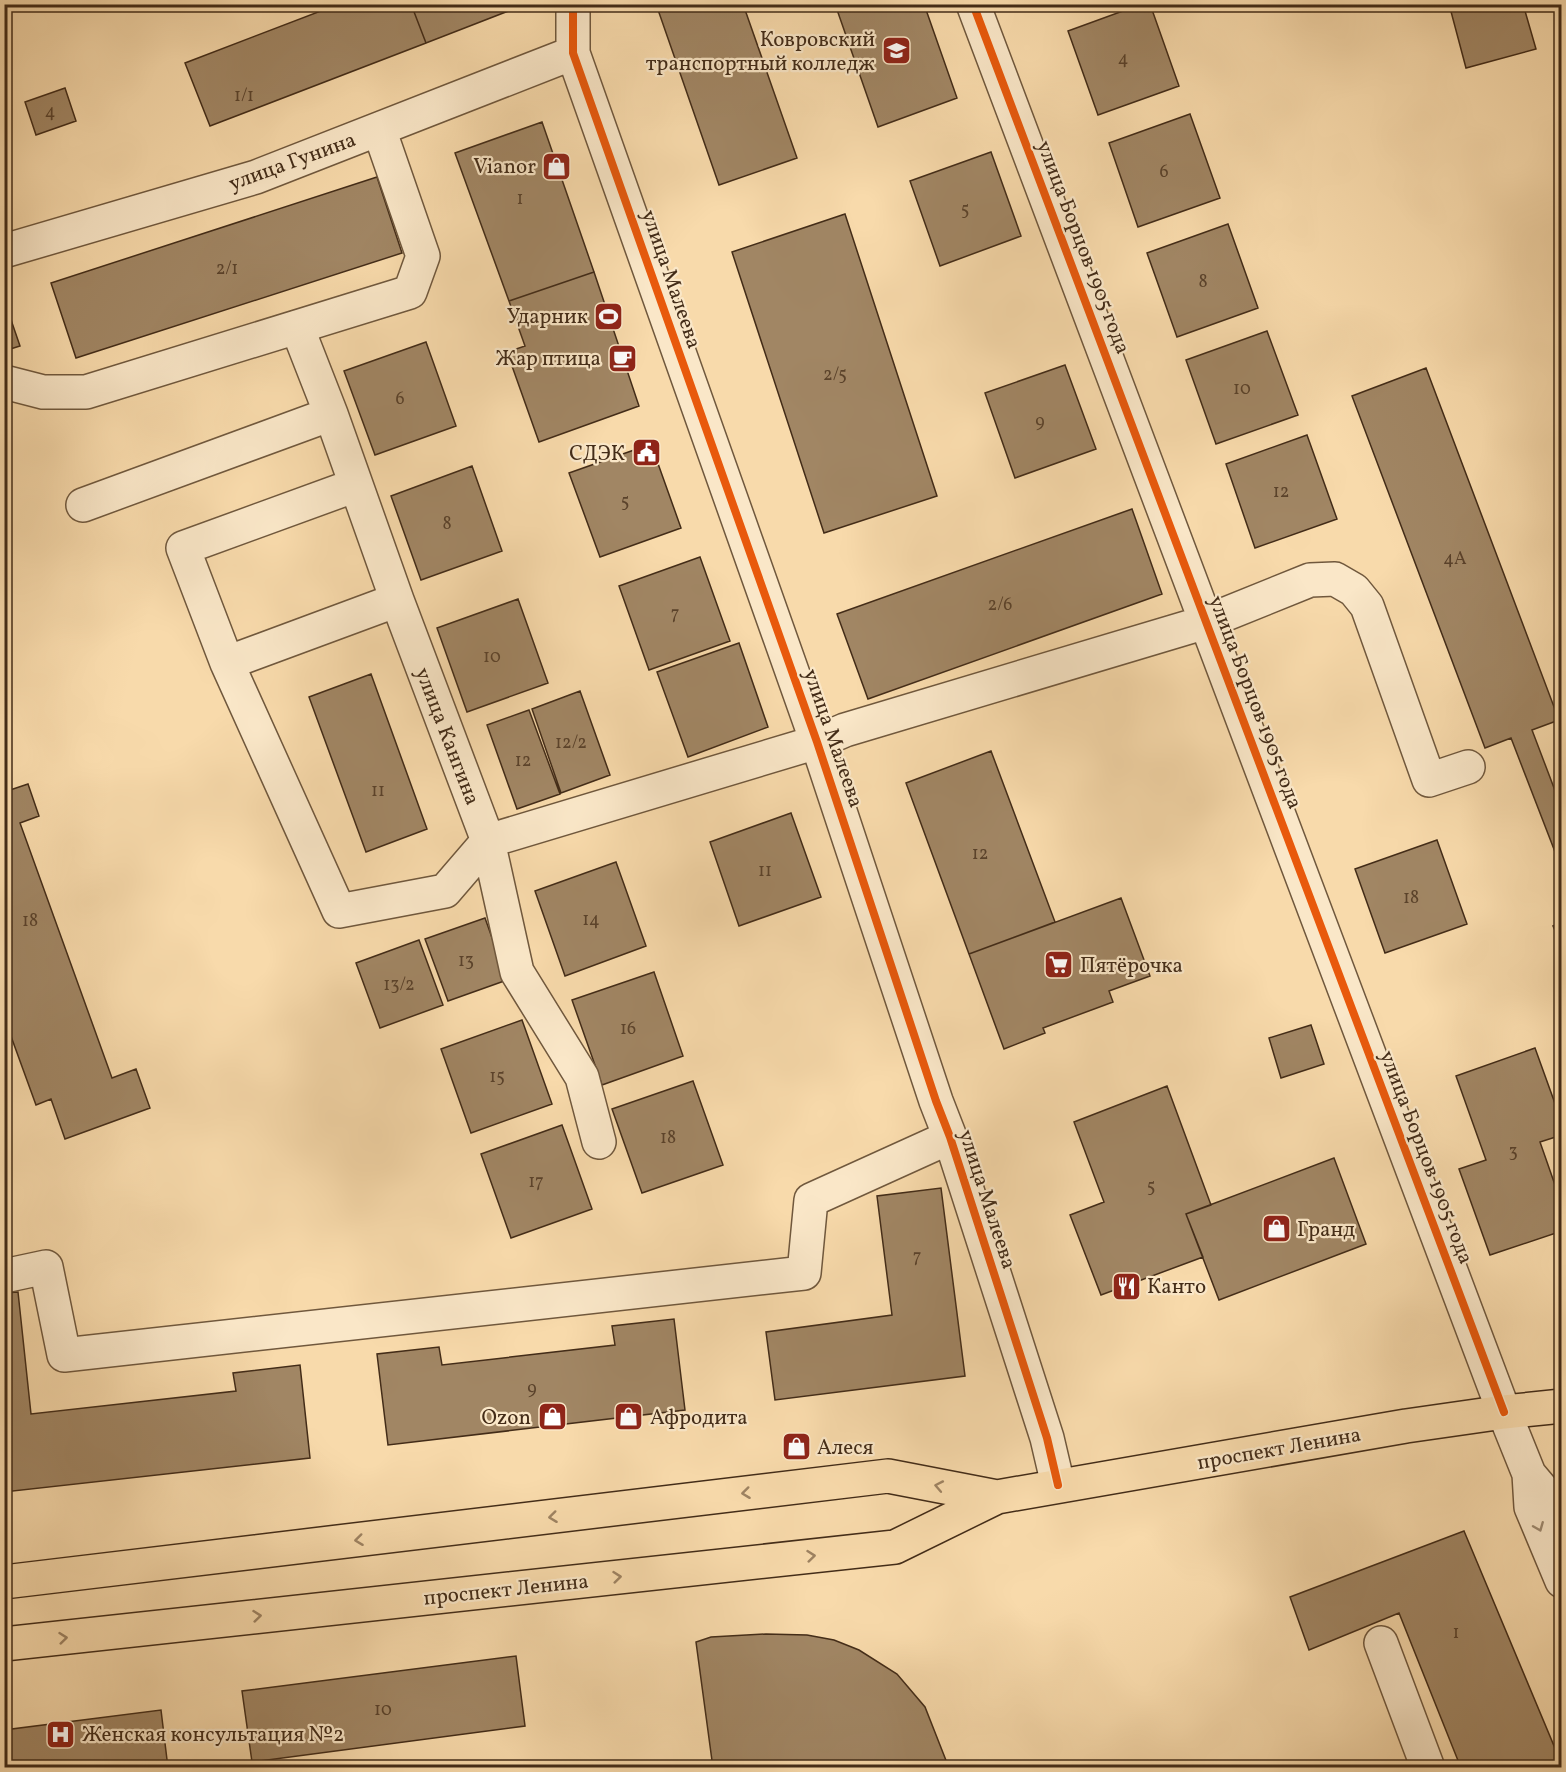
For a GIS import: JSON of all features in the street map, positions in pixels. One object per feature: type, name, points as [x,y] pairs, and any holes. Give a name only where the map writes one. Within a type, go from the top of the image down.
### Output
[{"type":"main road","name":"проспект Ленина","points":[[4,1644],[895,1547],[997,1497],[1406,1426],[1562,1406]]},
{"type":"main road","name":"проспект Ленина","points":[[4,1582],[888,1476],[997,1497]]},
{"type":"street","name":"улица Малеева","points":[[573,4],[573,53],[817,742],[950,1137],[1047,1438],[1058,1485]]},
{"type":"street","name":"улица Борцов 1905 года","points":[[973,4],[1529,1474]]},
{"type":"street","name":"улица Гунина","points":[[4,251],[256,177],[573,53]]},
{"type":"street","points":[[4,382],[43,392],[86,392],[410,292],[423,256],[379,129]]},
{"type":"street","name":"улица Кангина","points":[[297,327],[488,842],[517,972],[582,1077],[599,1142]]},
{"type":"street","points":[[83,506],[331,414]]},
{"type":"street","points":[[356,485],[183,548],[227,663],[339,911],[445,891],[488,842],[817,742],[845,730],[1206,622],[1310,580],[1335,579],[1354,590],[1367,606],[1429,780],[1468,767]]},
{"type":"street","points":[[227,663],[397,600]]},
{"type":"street","points":[[4,1276],[46,1267],[64,1355],[804,1273],[811,1200],[950,1137]]},
{"type":"street","points":[[1529,1474],[1555,1505],[1562,1519]]},
{"type":"street","points":[[1529,1474],[1531,1508],[1562,1581]]},
{"type":"street","points":[[1381,1643],[1428,1767]]},
{"type":"building","points":[[339,4],[411,4],[426,43],[210,126],[185,63]]},
{"type":"building","points":[[411,4],[524,4],[524,5],[426,43]]},
{"type":"building","points":[[656,4],[743,4],[797,158],[719,185]]},
{"type":"building","name":"Ковровский транспортный колледж","points":[[835,4],[924,4],[957,98],[878,127]]},
{"type":"building","points":[[1142,4],[1150,4],[1179,86],[1098,115],[1068,31]]},
{"type":"building","points":[[1449,4],[1523,4],[1536,49],[1466,68]]},
{"type":"building","points":[[65,88],[76,121],[36,135],[25,102]]},
{"type":"building","points":[[1190,114],[1220,198],[1138,227],[1109,143]]},
{"type":"building","points":[[542,122],[594,272],[509,301],[455,153]]},
{"type":"building","points":[[991,152],[1021,236],[940,266],[910,181]]},
{"type":"building","points":[[377,177],[402,253],[76,358],[51,283]]},
{"type":"building","points":[[845,214],[937,496],[824,533],[732,252]]},
{"type":"building","points":[[1228,224],[1258,308],[1177,337],[1147,253]]},
{"type":"building","points":[[594,272],[639,406],[539,442],[507,352],[525,346],[509,301]]},
{"type":"building","points":[[9,314],[20,346],[4,351],[4,316]]},
{"type":"building","points":[[1267,331],[1298,415],[1216,444],[1186,360]]},
{"type":"building","points":[[426,342],[456,426],[375,455],[344,371]]},
{"type":"building","points":[[1065,365],[1096,449],[1015,478],[985,393]]},
{"type":"building","points":[[1426,368],[1559,720],[1532,730],[1562,809],[1562,870],[1511,738],[1485,748],[1352,396]]},
{"type":"building","points":[[1307,435],[1337,519],[1255,548],[1226,464]]},
{"type":"building","points":[[651,444],[681,528],[600,557],[569,473]]},
{"type":"building","points":[[472,466],[502,551],[421,580],[391,496]]},
{"type":"building","points":[[1132,509],[1162,594],[868,699],[837,614]]},
{"type":"building","points":[[700,557],[730,641],[649,670],[619,586]]},
{"type":"building","points":[[518,599],[548,683],[467,712],[437,628]]},
{"type":"building","points":[[739,643],[768,727],[688,757],[657,672]]},
{"type":"building","points":[[371,674],[427,829],[366,852],[309,697]]},
{"type":"building","points":[[580,691],[610,775],[561,793],[532,709]]},
{"type":"building","points":[[529,710],[560,794],[517,809],[487,725]]},
{"type":"building","points":[[991,751],[1055,922],[969,954],[906,783]]},
{"type":"building","points":[[28,784],[39,816],[20,823],[112,1078],[136,1069],[150,1108],[65,1139],[51,1099],[36,1105],[4,1017],[4,792]]},
{"type":"building","points":[[791,813],[821,897],[739,926],[710,842]]},
{"type":"building","points":[[1437,840],[1467,924],[1385,953],[1355,869]]},
{"type":"building","points":[[616,862],[646,946],[565,976],[535,891]]},
{"type":"building","name":"Пятёрочка","points":[[1121,898],[1150,976],[1109,991],[1113,1002],[1043,1028],[1045,1033],[1004,1049],[969,954]]},
{"type":"building","points":[[485,918],[507,980],[448,1001],[425,939]]},
{"type":"building","points":[[1562,922],[1562,947],[1553,926]]},
{"type":"building","points":[[419,940],[443,1005],[380,1028],[356,963]]},
{"type":"building","points":[[654,972],[683,1056],[602,1085],[572,1000]]},
{"type":"building","points":[[522,1020],[552,1104],[471,1133],[441,1049]]},
{"type":"building","points":[[1311,1025],[1324,1064],[1281,1078],[1269,1038]]},
{"type":"building","points":[[1535,1048],[1562,1123],[1562,1135],[1540,1142],[1562,1205],[1562,1231],[1490,1255],[1459,1169],[1486,1160],[1456,1076]]},
{"type":"building","points":[[693,1081],[723,1165],[642,1193],[612,1109]]},
{"type":"building","points":[[1167,1086],[1211,1205],[1186,1214],[1203,1257],[1101,1295],[1070,1215],[1104,1202],[1074,1122]]},
{"type":"building","points":[[562,1125],[592,1209],[511,1238],[481,1154]]},
{"type":"building","name":"Гранд","points":[[1334,1158],[1366,1244],[1219,1300],[1186,1214]]},
{"type":"building","points":[[941,1188],[965,1376],[775,1400],[766,1332],[892,1315],[877,1196]]},
{"type":"building","points":[[18,1292],[31,1414],[236,1391],[233,1373],[300,1365],[310,1458],[4,1492],[4,1293]]},
{"type":"building","points":[[674,1319],[685,1410],[388,1445],[377,1354],[439,1347],[442,1365],[615,1345],[612,1326]]},
{"type":"building","points":[[1464,1531],[1562,1768],[1461,1768],[1399,1613],[1309,1650],[1290,1597]]},
{"type":"building","points":[[766,1634],[807,1635],[834,1640],[859,1650],[897,1674],[925,1707],[949,1768],[713,1768],[696,1642],[711,1637]]},
{"type":"building","points":[[516,1656],[525,1726],[252,1762],[242,1691]]},
{"type":"building","points":[[161,1710],[168,1768],[4,1768],[4,1730]]},
{"type":"cycle path","points":[[573,4],[573,53],[817,742],[950,1137],[1047,1438],[1058,1485]]},
{"type":"cycle path","points":[[973,4],[1504,1412]]},
{"type":"place","name":"Ковровский транспортный колледж","points":[[896,51]]},
{"type":"place","name":"Vianor","points":[[557,166]]},
{"type":"place","name":"Ударник","points":[[609,316]]},
{"type":"place","name":"Жар птица","points":[[622,358]]},
{"type":"place","name":"СДЭК","points":[[646,453]]},
{"type":"place","name":"Пятёрочка","points":[[1059,965]]},
{"type":"place","name":"Гранд","points":[[1276,1229]]},
{"type":"place","name":"Канто","points":[[1126,1286]]},
{"type":"place","name":"Ozon","points":[[552,1417]]},
{"type":"place","name":"Афродита","points":[[629,1417]]},
{"type":"place","name":"Алеся","points":[[796,1447]]},
{"type":"place","name":"Женская консультация №2","points":[[61,1734]]}]
